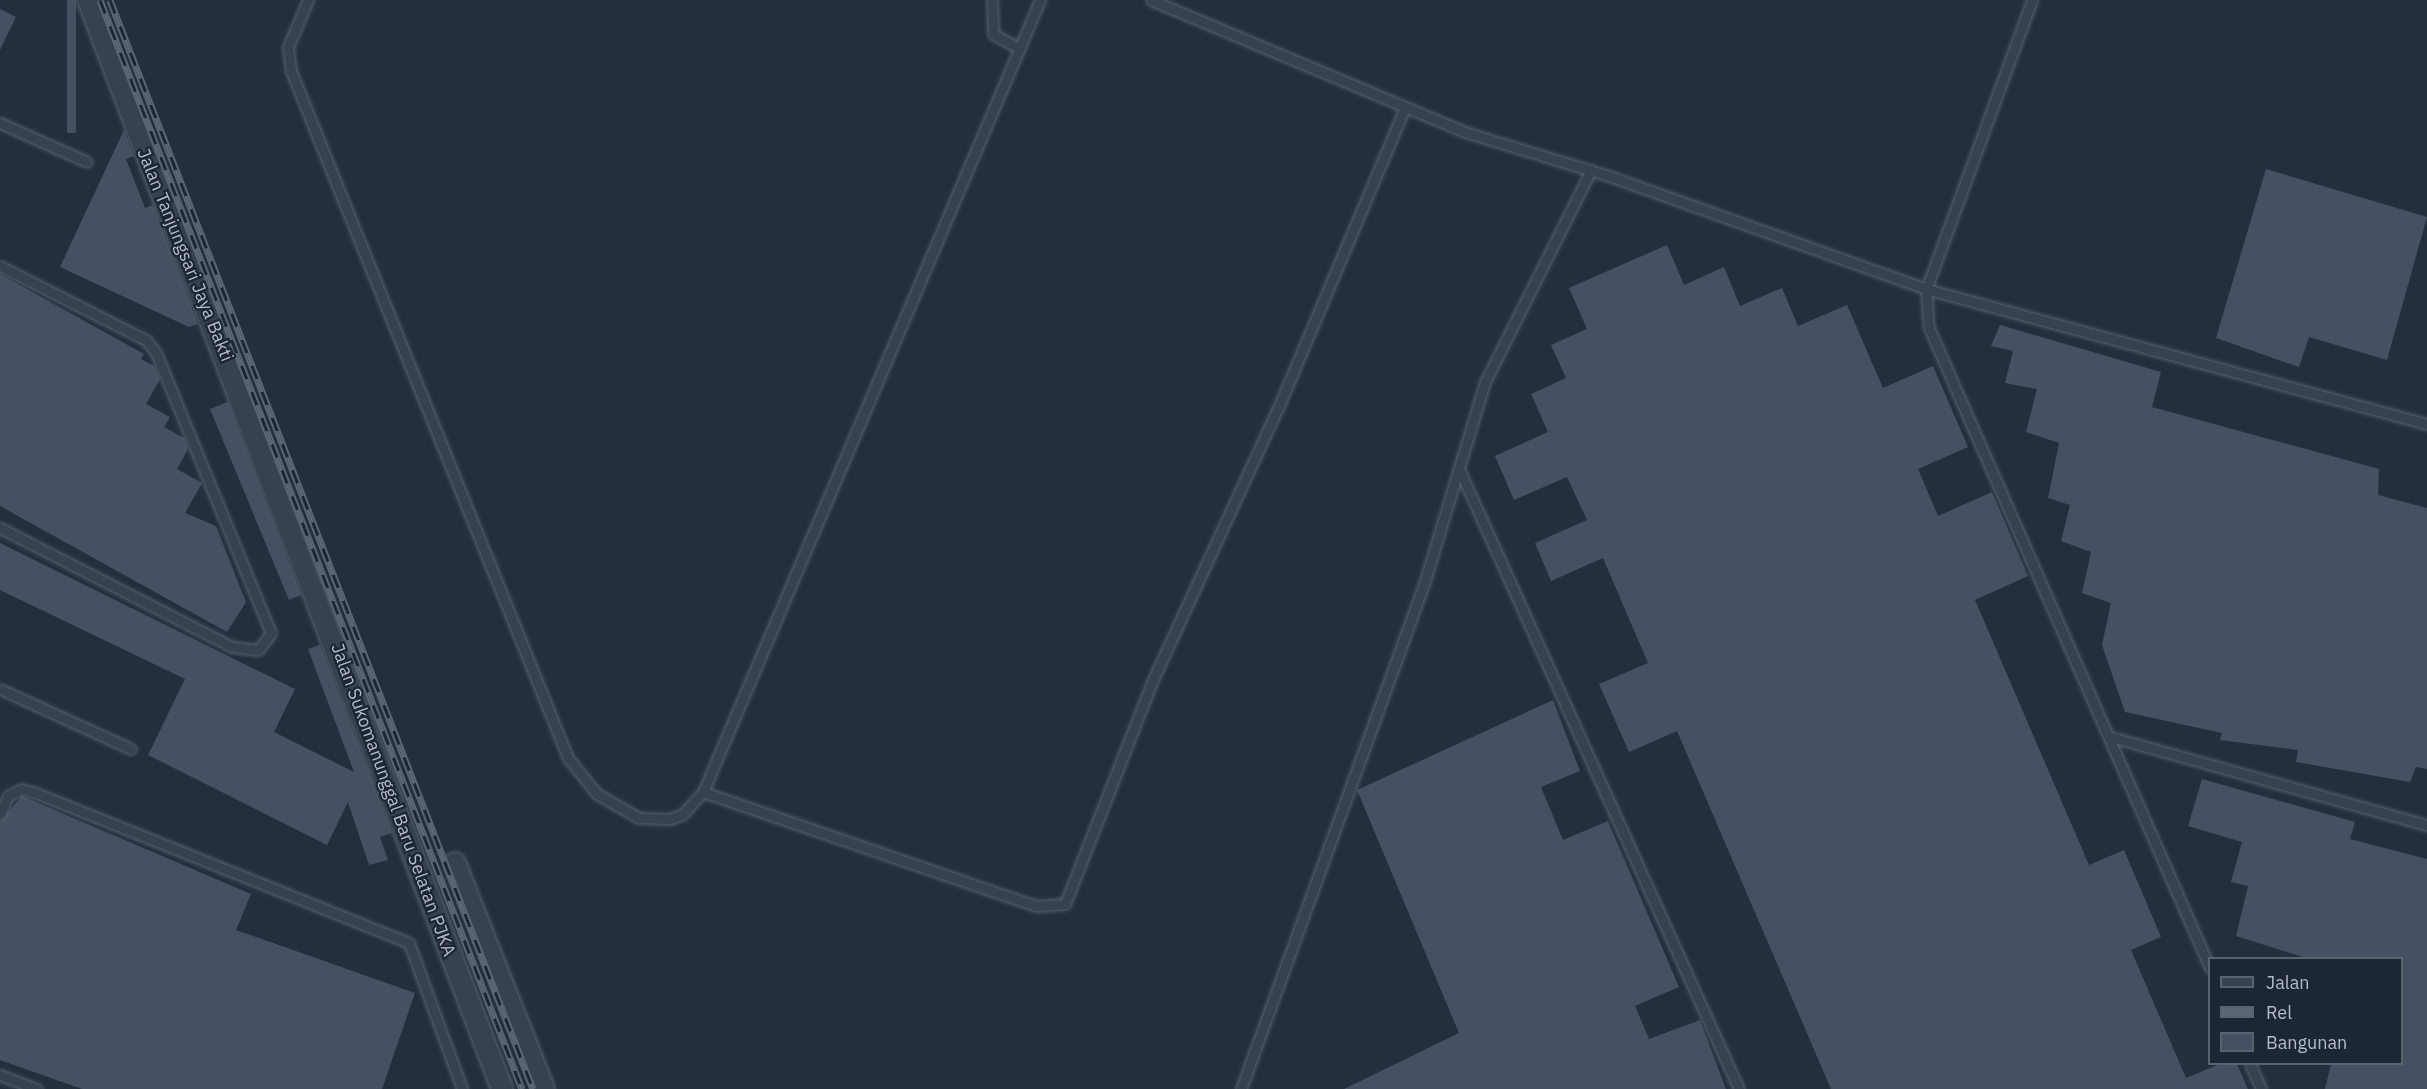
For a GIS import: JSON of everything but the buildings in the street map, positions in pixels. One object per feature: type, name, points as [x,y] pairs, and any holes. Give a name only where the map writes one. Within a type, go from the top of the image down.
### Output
[{"type":"street","name":"Jalan Tanjungsari Jaya Bakti","points":[[88,0],[286,509]]},
{"type":"street","name":"Jalan Sukomanunggal Baru Selatan PJKA","points":[[286,509],[502,1089]]},
{"type":"street","points":[[455,863],[544,1089]]},
{"type":"lane","points":[[308,0],[288,47],[291,72],[568,758],[597,794],[639,818],[683,814],[703,792],[1040,0]]},
{"type":"lane","points":[[992,0],[993,34],[1018,48]]},
{"type":"lane","points":[[1151,0],[1404,109],[1591,170],[1926,289],[2427,424]]},
{"type":"lane","points":[[2032,0],[1926,289],[1929,328],[2111,737],[2208,963]]},
{"type":"lane","points":[[703,792],[1036,906],[1065,904],[1151,684],[1278,408],[1404,109]]},
{"type":"lane","points":[[0,123],[87,162]]},
{"type":"lane","points":[[1240,1089],[1424,584],[1485,382],[1591,170]]},
{"type":"lane","points":[[0,266],[146,340],[156,352],[271,633],[258,650],[232,647],[0,528]]},
{"type":"lane","points":[[1458,469],[1739,1089]]},
{"type":"lane","points":[[0,688],[131,749]]},
{"type":"lane","points":[[2111,737],[2427,825]]},
{"type":"lane","points":[[0,814],[8,796],[21,789],[36,793],[409,943],[462,1089]]},
{"type":"lane","points":[[2250,1065],[2261,1089]]},
{"type":"lane","points":[[0,1075],[37,1089]]},
{"type":"railway","points":[[100,0],[522,1089]]},
{"type":"railway","points":[[110,0],[533,1089]]}]
